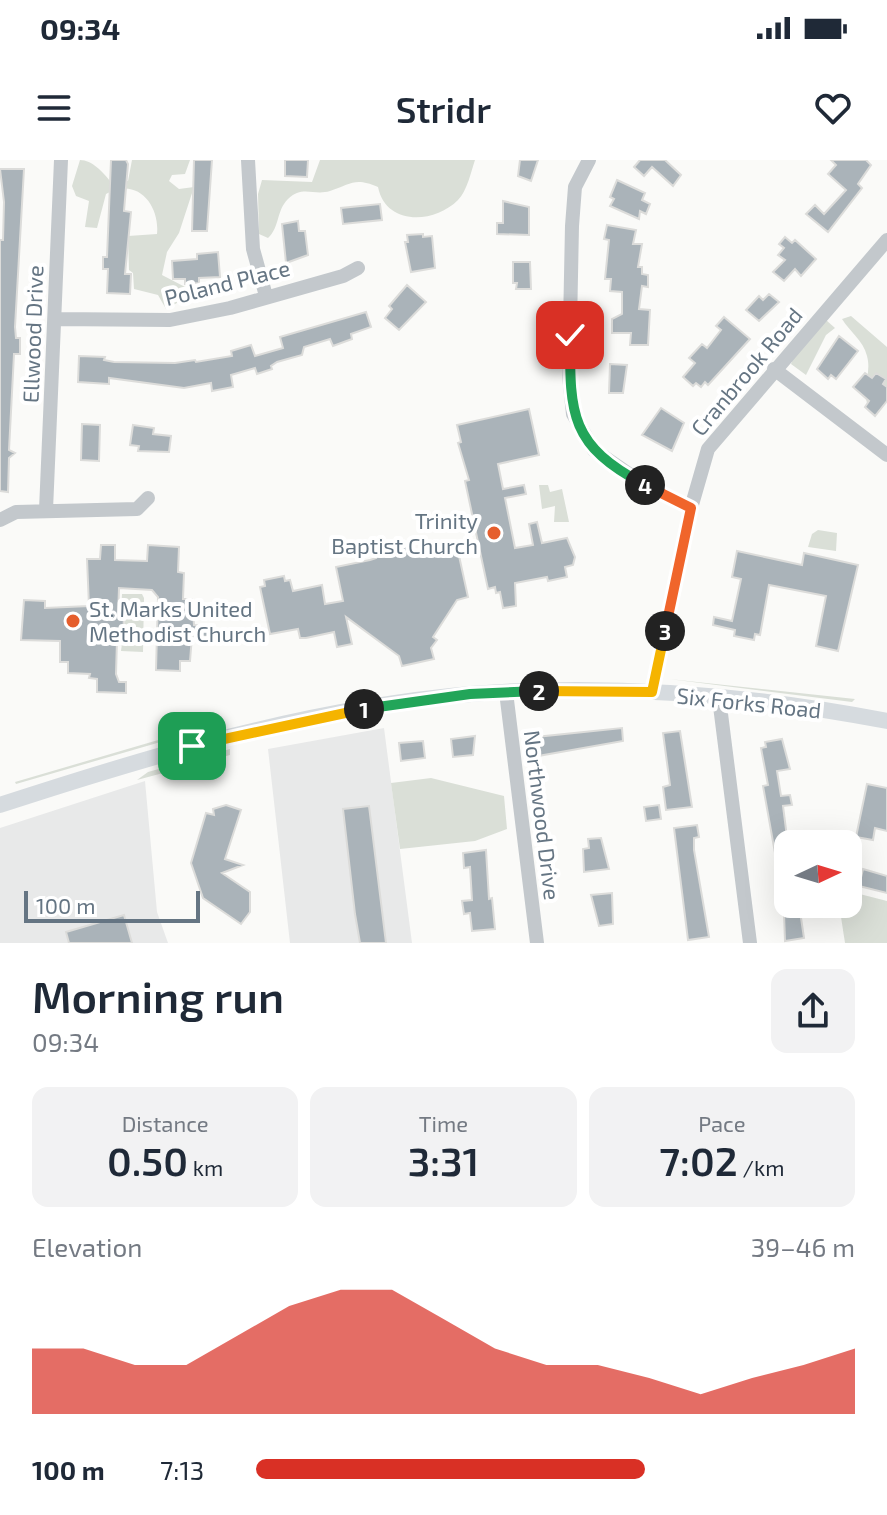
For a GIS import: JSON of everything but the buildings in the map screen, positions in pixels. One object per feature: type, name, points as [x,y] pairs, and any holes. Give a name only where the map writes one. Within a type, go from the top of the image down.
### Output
[{"type":"main road","name":"Six Forks Road","points":[[0,805],[138,761],[248,732],[375,707],[506,692],[652,692],[810,708],[887,721]]},
{"type":"street","name":"Ellwood Drive","points":[[46,510],[61,160]]},
{"type":"street","points":[[248,160],[252,245],[266,296]]},
{"type":"street","points":[[589,160],[575,187],[572,226],[569,375],[573,414],[594,450],[639,481],[691,508]]},
{"type":"street","name":"Cranbrook Road","points":[[652,692],[691,508],[708,449],[887,240]]},
{"type":"street","name":"Poland Place","points":[[55,319],[170,320],[230,308],[343,276],[358,268]]},
{"type":"street","points":[[774,369],[887,455]]},
{"type":"street","points":[[0,520],[16,512],[137,509],[148,498]]},
{"type":"street","name":"Northwood Drive","points":[[506,692],[537,943]]},
{"type":"street","points":[[719,698],[750,943]]},
{"type":"shaded area","points":[[80,160],[93,164],[110,181],[128,181],[132,160],[190,160],[185,174],[172,175],[169,181],[179,189],[194,187],[179,233],[167,252],[162,275],[189,289],[186,298],[166,309],[158,295],[134,289],[133,273],[129,270],[128,236],[157,234],[155,213],[137,191],[117,189],[106,194],[97,228],[85,227],[89,201],[76,196],[72,186]]},
{"type":"shaded area","points":[[320,160],[475,160],[461,196],[436,214],[424,217],[400,215],[390,209],[378,187],[358,182],[330,191],[293,195],[284,204],[272,234],[268,238],[259,234],[258,194],[262,180],[312,182]]},
{"type":"shaded area","points":[[851,316],[887,347],[887,399],[868,406],[867,356],[842,319]]},
{"type":"shaded area","points":[[826,320],[835,328],[826,335],[806,375],[791,364],[797,348]]},
{"type":"shaded area","points":[[539,485],[548,485],[550,492],[562,489],[569,522],[554,522],[555,506],[542,509]]},
{"type":"shaded area","points":[[818,530],[837,533],[836,551],[808,547],[812,534]]},
{"type":"shaded area","points":[[122,594],[142,594],[144,598],[143,652],[121,651],[126,614],[121,613]]},
{"type":"shaded area","points":[[669,679],[855,699],[852,702]]},
{"type":"shaded area","points":[[384,728],[412,943],[290,943],[268,749]]},
{"type":"shaded area","points":[[165,738],[164,741],[15,782]]},
{"type":"shaded area","points":[[230,749],[230,755],[137,780],[148,772]]},
{"type":"shaded area","points":[[431,778],[504,796],[507,829],[475,841],[400,849],[391,783]]},
{"type":"shaded area","points":[[145,781],[157,912],[168,943],[0,943],[0,828]]},
{"type":"shaded area","points":[[862,895],[887,901],[887,943],[845,943],[841,918],[862,918]]},
{"type":"place","name":"Trinity Baptist Church","points":[[494,533]]},
{"type":"place","name":"St. Marks United Methodist Church","points":[[73,621]]},
{"type":"route","points":[[192,746],[268,728],[427,699],[470,694],[583,690],[652,692],[691,508],[622,471],[594,450],[573,414],[569,394],[570,335]]}]
